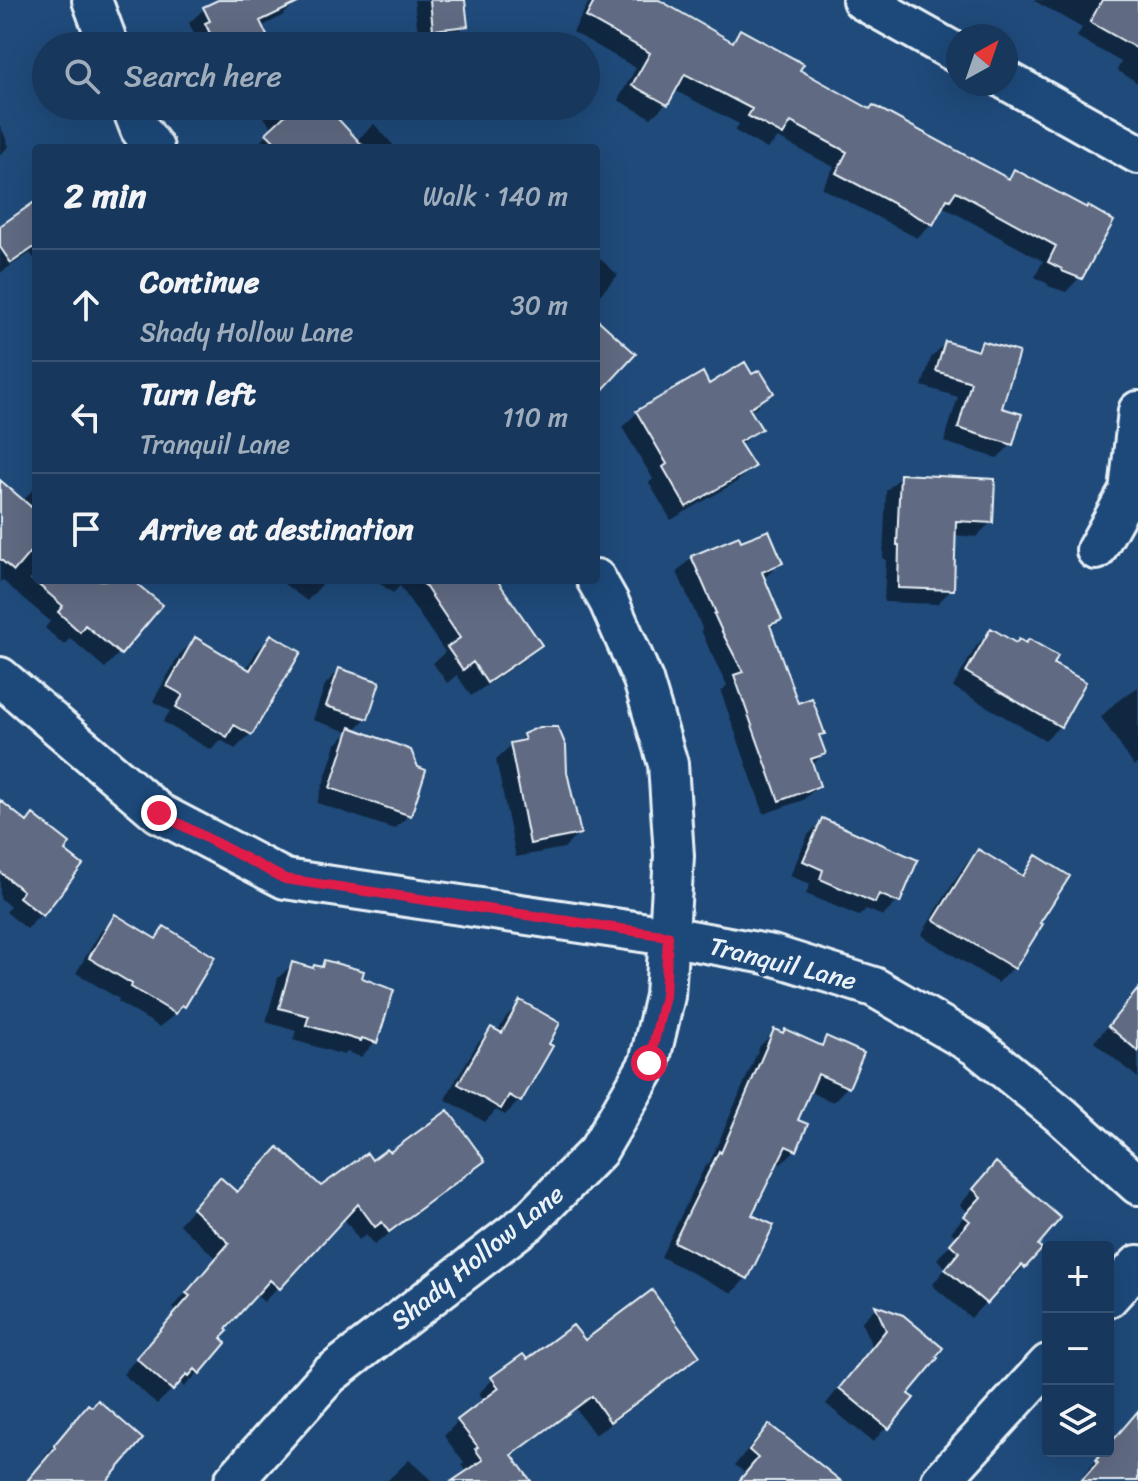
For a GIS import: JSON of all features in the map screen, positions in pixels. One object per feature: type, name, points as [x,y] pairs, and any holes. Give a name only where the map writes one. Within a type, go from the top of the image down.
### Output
[{"type":"street","points":[[92,0],[104,32]]},
{"type":"street","points":[[862,0],[946,47]]},
{"type":"street","points":[[1018,87],[1138,154]]},
{"type":"street","points":[[136,120],[151,144]]},
{"type":"street","points":[[1096,550],[1129,491],[1138,411]]},
{"type":"street","name":"Shady Hollow Lane","points":[[234,1481],[329,1375],[528,1222],[598,1151],[649,1063],[665,996],[674,856],[668,764],[643,680],[599,584]]},
{"type":"street","name":"Tranquil Lane","points":[[0,677],[159,813],[285,879],[668,936],[772,955],[874,987],[976,1046],[1062,1116],[1138,1185]]},
{"type":"street","points":[[1114,1291],[1138,1265]]},
{"type":"street","points":[[941,1481],[1042,1371]]},
{"type":"building","points":[[218,0],[304,0],[260,21],[265,32],[209,32],[205,23],[210,21],[203,7]]},
{"type":"building","points":[[430,0],[465,0],[468,26],[433,30]]},
{"type":"building","points":[[595,0],[659,0],[733,42],[740,29],[804,64],[800,70],[870,109],[873,105],[1009,179],[1014,169],[1114,221],[1082,279],[1048,262],[1056,246],[956,191],[950,200],[947,199],[933,225],[836,173],[847,152],[791,122],[783,135],[748,116],[752,109],[685,74],[668,105],[632,85],[650,53],[586,17]]},
{"type":"building","points":[[1102,0],[1138,0],[1138,49],[1090,22]]},
{"type":"building","points":[[280,120],[339,120],[361,144],[277,144],[266,133]]},
{"type":"building","points":[[32,204],[32,249],[11,263],[0,247],[0,226]]},
{"type":"building","points":[[600,322],[636,354],[600,393]]},
{"type":"building","points":[[945,341],[978,351],[982,341],[1019,352],[1002,408],[1022,414],[1013,445],[958,428],[971,382],[936,371]]},
{"type":"building","points":[[745,362],[752,374],[760,370],[774,393],[749,408],[762,429],[739,442],[755,467],[686,507],[663,467],[667,464],[636,411],[703,372],[709,384]]},
{"type":"building","points":[[900,474],[995,479],[993,523],[956,521],[954,590],[898,588]]},
{"type":"building","points":[[0,480],[32,508],[32,550],[14,571],[0,559]]},
{"type":"building","points":[[769,530],[783,563],[762,572],[782,620],[770,625],[798,703],[812,698],[825,734],[819,735],[826,754],[811,759],[820,786],[779,801],[734,675],[743,672],[714,614],[691,556],[739,536],[741,541]]},
{"type":"building","points":[[38,584],[137,584],[163,605],[121,655],[85,625],[80,632],[58,612],[63,606]]},
{"type":"building","points":[[424,584],[500,584],[542,645],[487,683],[473,662],[463,670],[447,647],[460,638]]},
{"type":"building","points":[[991,628],[1016,643],[1019,639],[1026,643],[1029,639],[1058,656],[1054,664],[1086,682],[1061,727],[966,672]]},
{"type":"building","points":[[271,634],[301,652],[252,735],[234,725],[227,737],[176,707],[183,695],[167,686],[195,637],[250,670]]},
{"type":"building","points":[[339,668],[380,682],[368,719],[326,706]]},
{"type":"building","points":[[350,727],[411,750],[418,767],[426,770],[411,816],[330,788]]},
{"type":"building","points":[[539,727],[558,727],[566,746],[567,772],[581,834],[530,844],[510,743],[525,740],[523,734]]},
{"type":"building","points":[[0,800],[27,822],[33,814],[70,843],[65,851],[83,865],[43,916],[19,897],[23,891],[0,872]]},
{"type":"building","points":[[822,818],[918,860],[900,903],[879,894],[875,903],[820,879],[823,870],[803,861]]},
{"type":"building","points":[[978,849],[1023,876],[1036,855],[1070,876],[1015,969],[934,920]]},
{"type":"building","points":[[115,914],[156,939],[164,926],[215,957],[185,1007],[182,1005],[176,1014],[89,958]]},
{"type":"building","points":[[324,960],[364,971],[362,978],[394,990],[377,1043],[306,1025],[309,1016],[279,1008],[292,962],[313,968],[314,965],[322,967]]},
{"type":"building","points":[[1138,989],[1138,1051],[1108,1026]]},
{"type":"building","points":[[520,1000],[560,1023],[549,1044],[553,1046],[521,1102],[509,1095],[501,1109],[458,1084],[491,1027],[502,1033]]},
{"type":"building","points":[[774,1029],[783,1033],[785,1029],[822,1046],[826,1036],[864,1053],[849,1088],[818,1074],[798,1120],[808,1124],[797,1151],[786,1146],[752,1215],[774,1225],[748,1279],[674,1242],[719,1151],[721,1153]]},
{"type":"building","points":[[448,1110],[485,1161],[389,1232],[382,1222],[375,1227],[358,1204],[280,1289],[270,1280],[226,1329],[228,1331],[221,1338],[226,1343],[200,1374],[195,1369],[189,1376],[187,1374],[173,1391],[136,1358],[190,1296],[186,1293],[229,1243],[192,1208],[220,1177],[237,1192],[278,1147],[321,1186],[367,1153],[372,1160],[387,1149],[390,1152]]},
{"type":"building","points":[[996,1162],[1061,1218],[1038,1245],[1042,1249],[1025,1268],[1022,1265],[987,1304],[945,1269],[959,1252],[950,1244],[970,1221],[964,1216],[981,1197],[973,1189]]},
{"type":"building","points":[[652,1290],[700,1356],[610,1422],[592,1396],[512,1455],[531,1481],[452,1481],[483,1460],[475,1449],[478,1447],[457,1420],[499,1388],[491,1377],[523,1354],[527,1359],[573,1325],[585,1340]]},
{"type":"building","points":[[875,1305],[903,1315],[943,1348],[908,1394],[914,1398],[889,1429],[839,1388],[886,1330]]},
{"type":"building","points":[[98,1400],[143,1439],[107,1481],[27,1481],[88,1404],[92,1407]]},
{"type":"building","points":[[1138,1411],[1138,1481],[1081,1481],[1098,1462],[1098,1457],[1114,1457],[1114,1439]]},
{"type":"building","points":[[769,1424],[841,1481],[739,1481],[758,1458],[749,1450]]},
{"type":"route","points":[[159,813],[285,879],[668,936],[665,996],[649,1063]]}]
